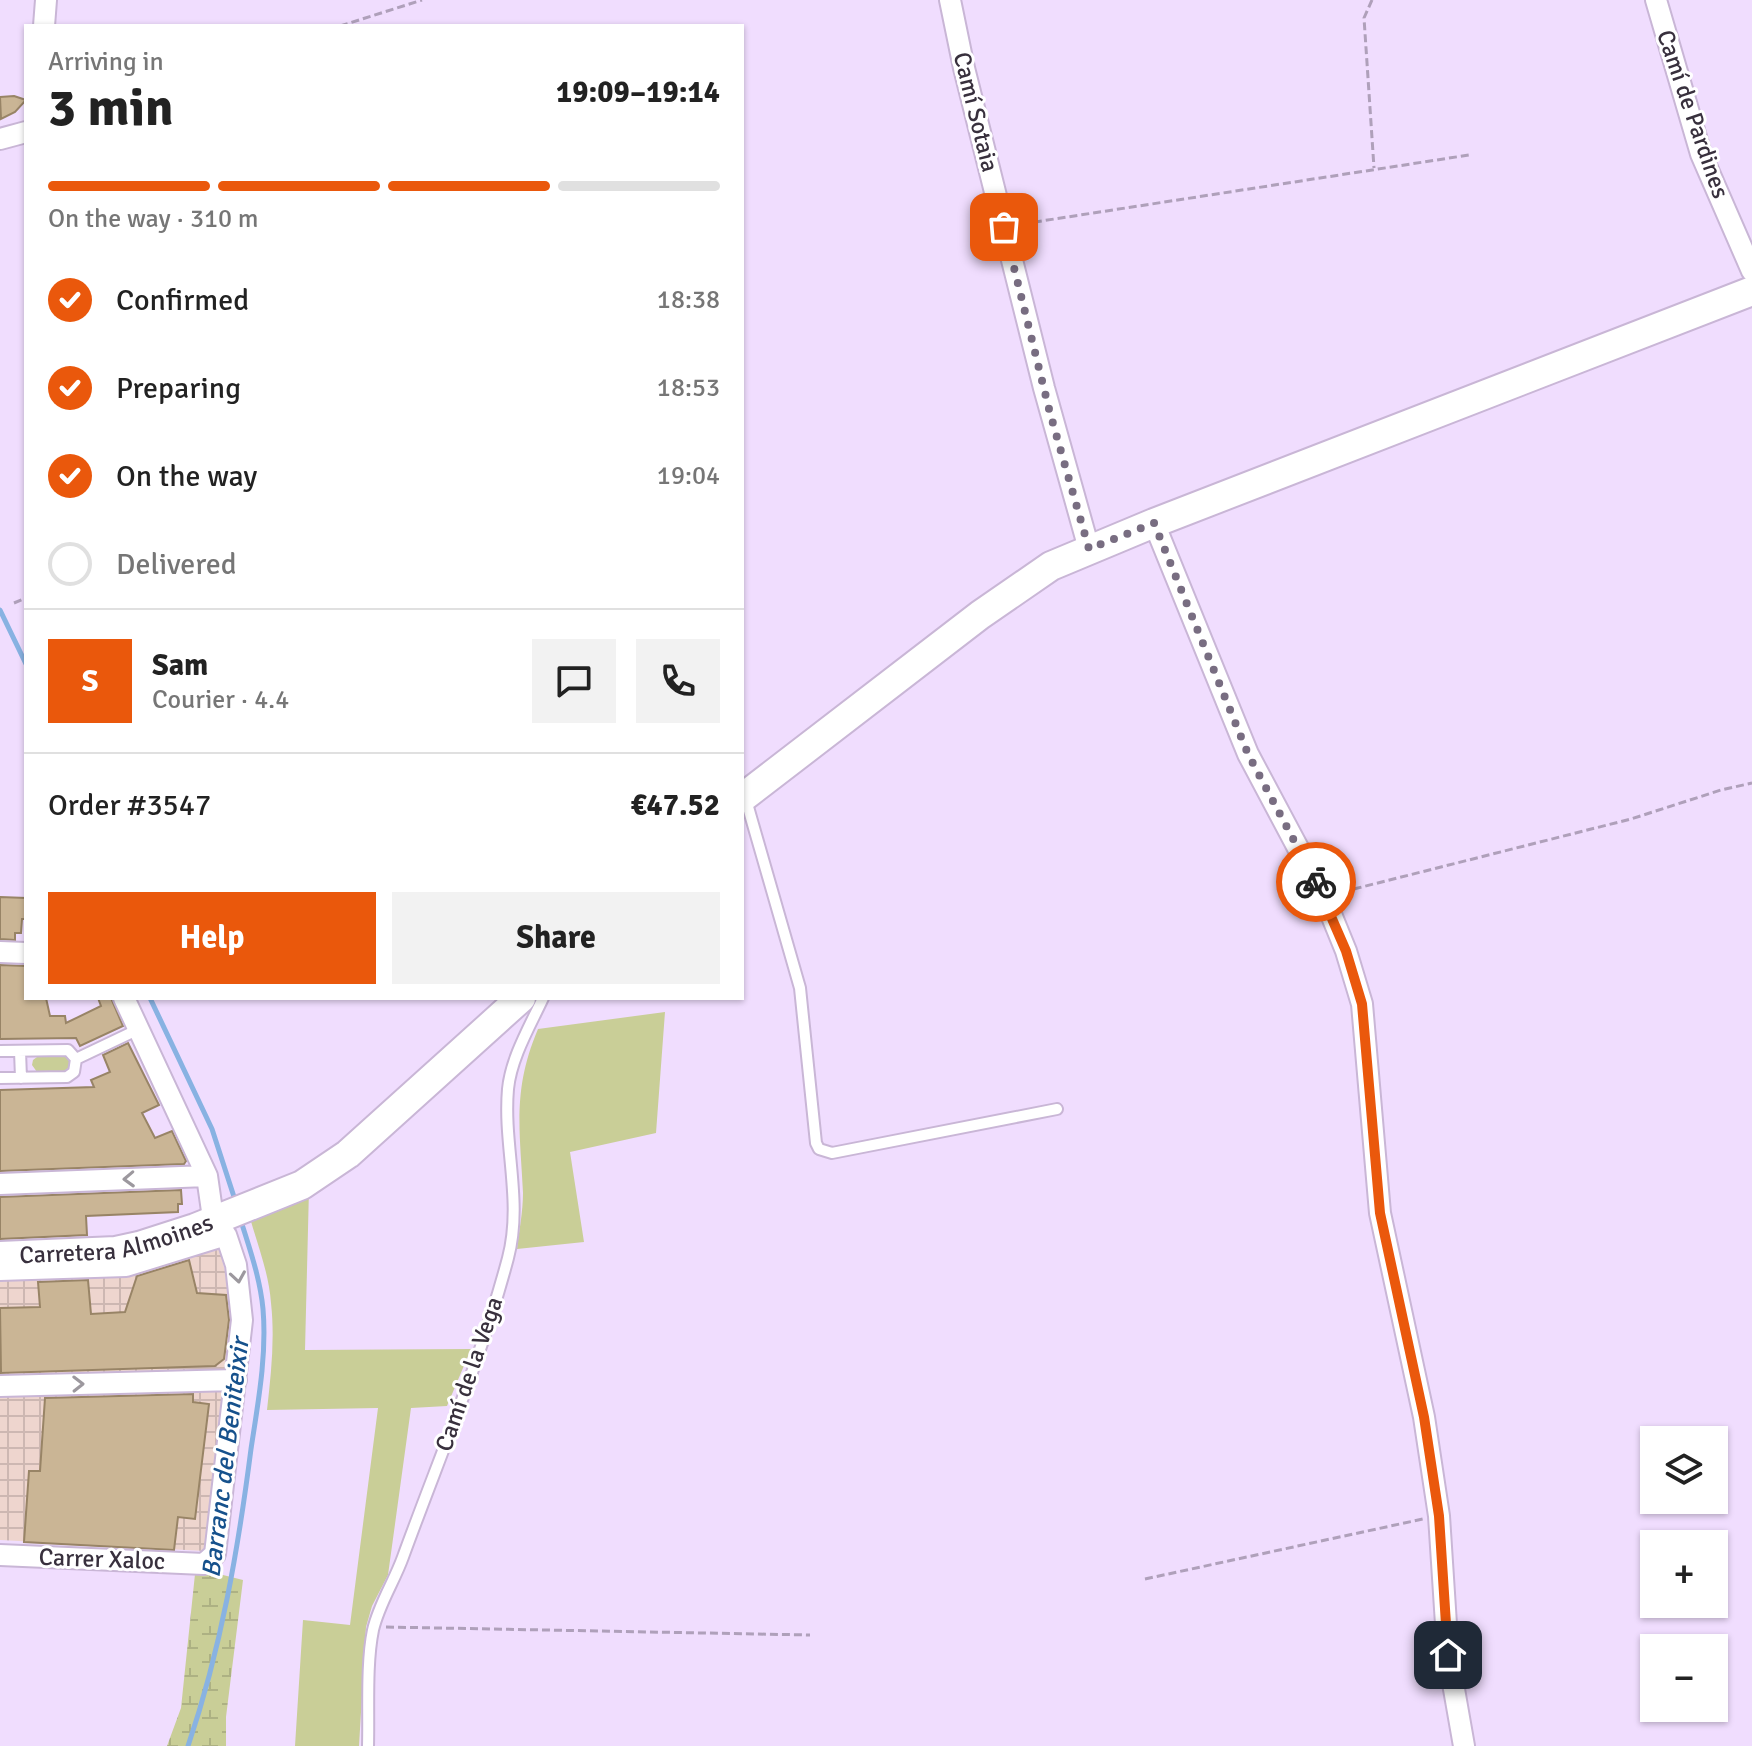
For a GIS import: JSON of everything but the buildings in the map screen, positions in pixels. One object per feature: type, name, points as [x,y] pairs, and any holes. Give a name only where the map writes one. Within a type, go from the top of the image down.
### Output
[{"type":"street","points":[[44,24],[46,0]]},
{"type":"street","name":"Camí Sotaia","points":[[950,0],[1047,403],[1089,549]]},
{"type":"street","name":"Camí de Pardines","points":[[1656,0],[1701,154],[1752,271]]},
{"type":"street","points":[[0,139],[24,133]]},
{"type":"street","points":[[744,797],[1012,591],[1051,566],[1154,523],[1752,291]]},
{"type":"street","points":[[1154,523],[1248,754],[1324,897],[1346,951],[1362,1004],[1380,1213],[1424,1417],[1439,1516],[1448,1655],[1464,1746]]},
{"type":"street","points":[[0,952],[24,953]]},
{"type":"street","points":[[125,1000],[207,1176],[212,1211],[232,1219]]},
{"type":"street","name":"Carretera Almoines","points":[[0,1256],[116,1251],[232,1219],[302,1185],[334,1165],[519,1000]]},
{"type":"street","points":[[0,1184],[207,1176]]},
{"type":"street","points":[[0,1270],[126,1266],[232,1219]]},
{"type":"street","points":[[0,1386],[236,1380],[242,1320],[232,1219]]},
{"type":"street","name":"Carrer Xaloc","points":[[0,1555],[204,1564],[211,1561],[215,1554],[236,1380]]},
{"type":"lane","points":[[744,797],[800,988],[819,1149],[832,1153],[1057,1109]]},
{"type":"lane","name":"Camí de la Vega","points":[[368,1746],[374,1627],[476,1362],[508,1258],[515,1221],[515,1200],[508,1087],[542,1000]]},
{"type":"lane","points":[[76,1059],[139,1029]]},
{"type":"lane","points":[[0,1051],[68,1050],[76,1059]]},
{"type":"lane","points":[[20,1051],[21,1078]]},
{"type":"lane","points":[[0,1078],[67,1077],[74,1072],[76,1059]]},
{"type":"path","points":[[346,24],[422,0]]},
{"type":"path","points":[[1372,0],[1364,18],[1374,168]]},
{"type":"path","points":[[1004,227],[1469,155]]},
{"type":"path","points":[[14,603],[24,599]]},
{"type":"path","points":[[1324,897],[1631,819],[1752,783]]},
{"type":"path","points":[[1145,1579],[1439,1516]]},
{"type":"path","points":[[374,1627],[810,1635]]},
{"type":"shaded area","points":[[219,1247],[232,1300],[231,1353],[204,1551],[0,1540],[0,1278]]},
{"type":"green space","points":[[665,1012],[656,1133],[570,1152],[584,1242],[517,1249],[523,1200],[521,1091],[538,1029]]},
{"type":"green space","points":[[37,1057],[66,1057],[70,1066],[64,1072],[37,1072],[32,1065]]},
{"type":"green space","points":[[309,1189],[305,1350],[471,1349],[447,1406],[411,1408],[388,1575],[372,1606],[366,1627],[359,1746],[295,1746],[303,1620],[350,1625],[378,1408],[267,1410],[273,1343],[271,1303],[266,1271],[250,1218]]},
{"type":"green space","points":[[195,1574],[223,1575],[243,1580],[226,1717],[226,1746],[167,1746],[181,1708]]},
{"type":"waterway","name":"Barranc del Beniteixir","points":[[0,610],[24,660]]},
{"type":"waterway","name":"Barranc del Beniteixir","points":[[151,1000],[212,1129],[236,1203]]},
{"type":"waterway","name":"Barranc del Beniteixir","points":[[188,1746],[210,1673],[227,1599],[261,1379],[264,1344],[262,1298],[241,1221]]},
{"type":"way so far","points":[[1004,227],[1050,413],[1089,549],[1154,523],[1248,754],[1316,882]]},
{"type":"route","points":[[1316,882],[1346,951],[1362,1004],[1380,1213],[1424,1417],[1439,1516],[1448,1655]]}]
